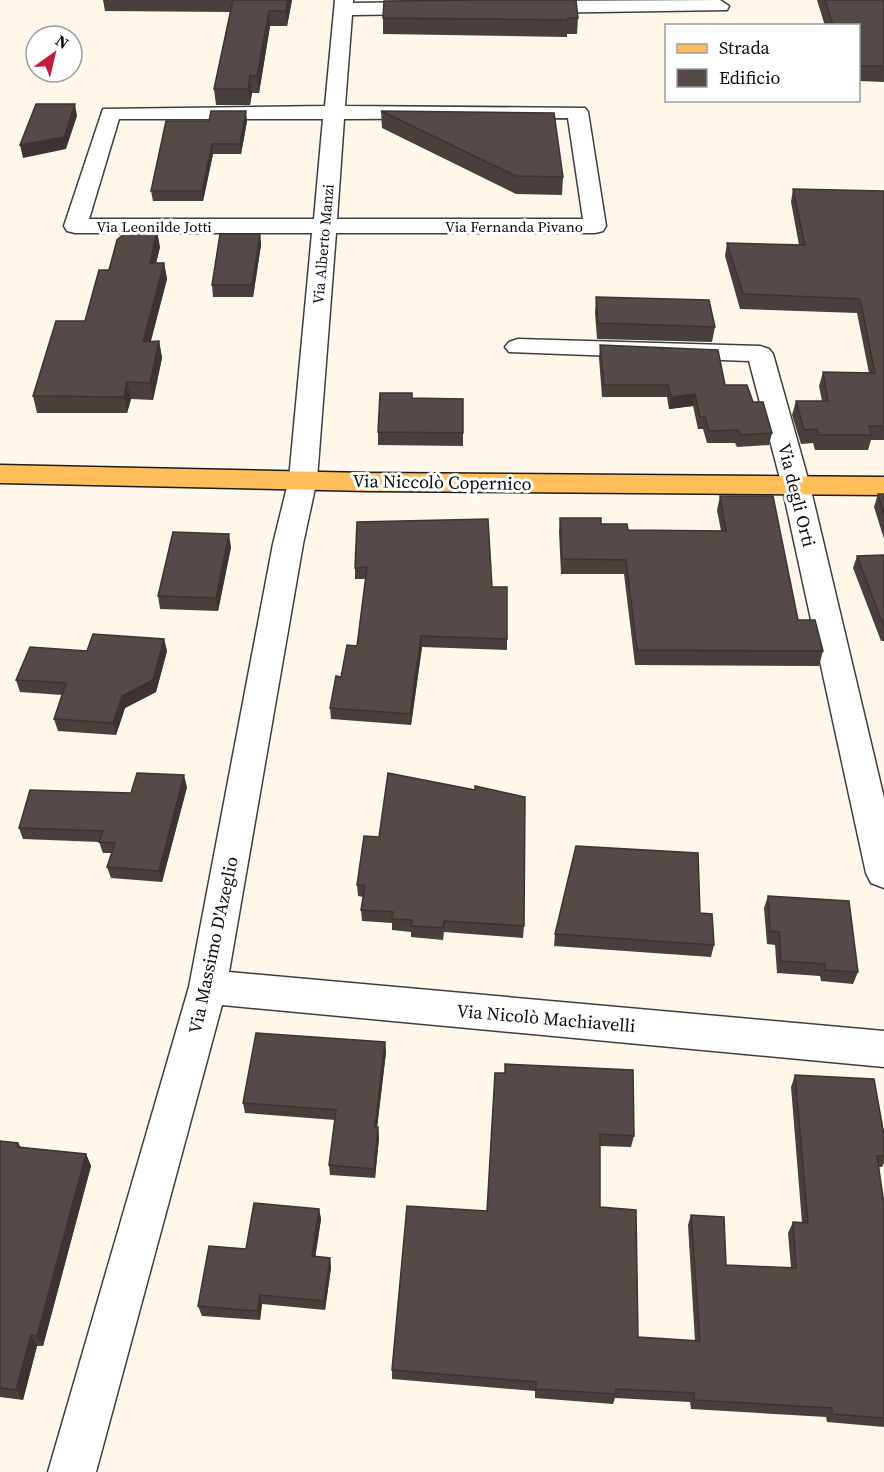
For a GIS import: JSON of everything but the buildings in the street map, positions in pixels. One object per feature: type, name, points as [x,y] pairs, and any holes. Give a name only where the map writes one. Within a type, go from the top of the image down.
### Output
[{"type":"main road","name":"Via Niccolò Copernico","points":[[0,474],[884,486]]},
{"type":"street","name":"Via Alberto Manzi","points":[[303,479],[344,4],[449,8]]},
{"type":"street","points":[[520,7],[720,6]]},
{"type":"street","name":"Via Fernanda Pivano","points":[[324,226],[595,226],[578,112],[334,113]]},
{"type":"street","name":"Via Leonilde Jotti","points":[[324,226],[75,226],[110,113],[334,113]]},
{"type":"street","name":"Via degli Orti","points":[[518,347],[760,354],[796,486],[884,873]]},
{"type":"street","name":"Via Massimo D'Azeglio","points":[[72,1472],[208,987],[288,543],[303,479]]},
{"type":"street","name":"Via Nicolò Machiavelli","points":[[208,987],[884,1049]]}]
